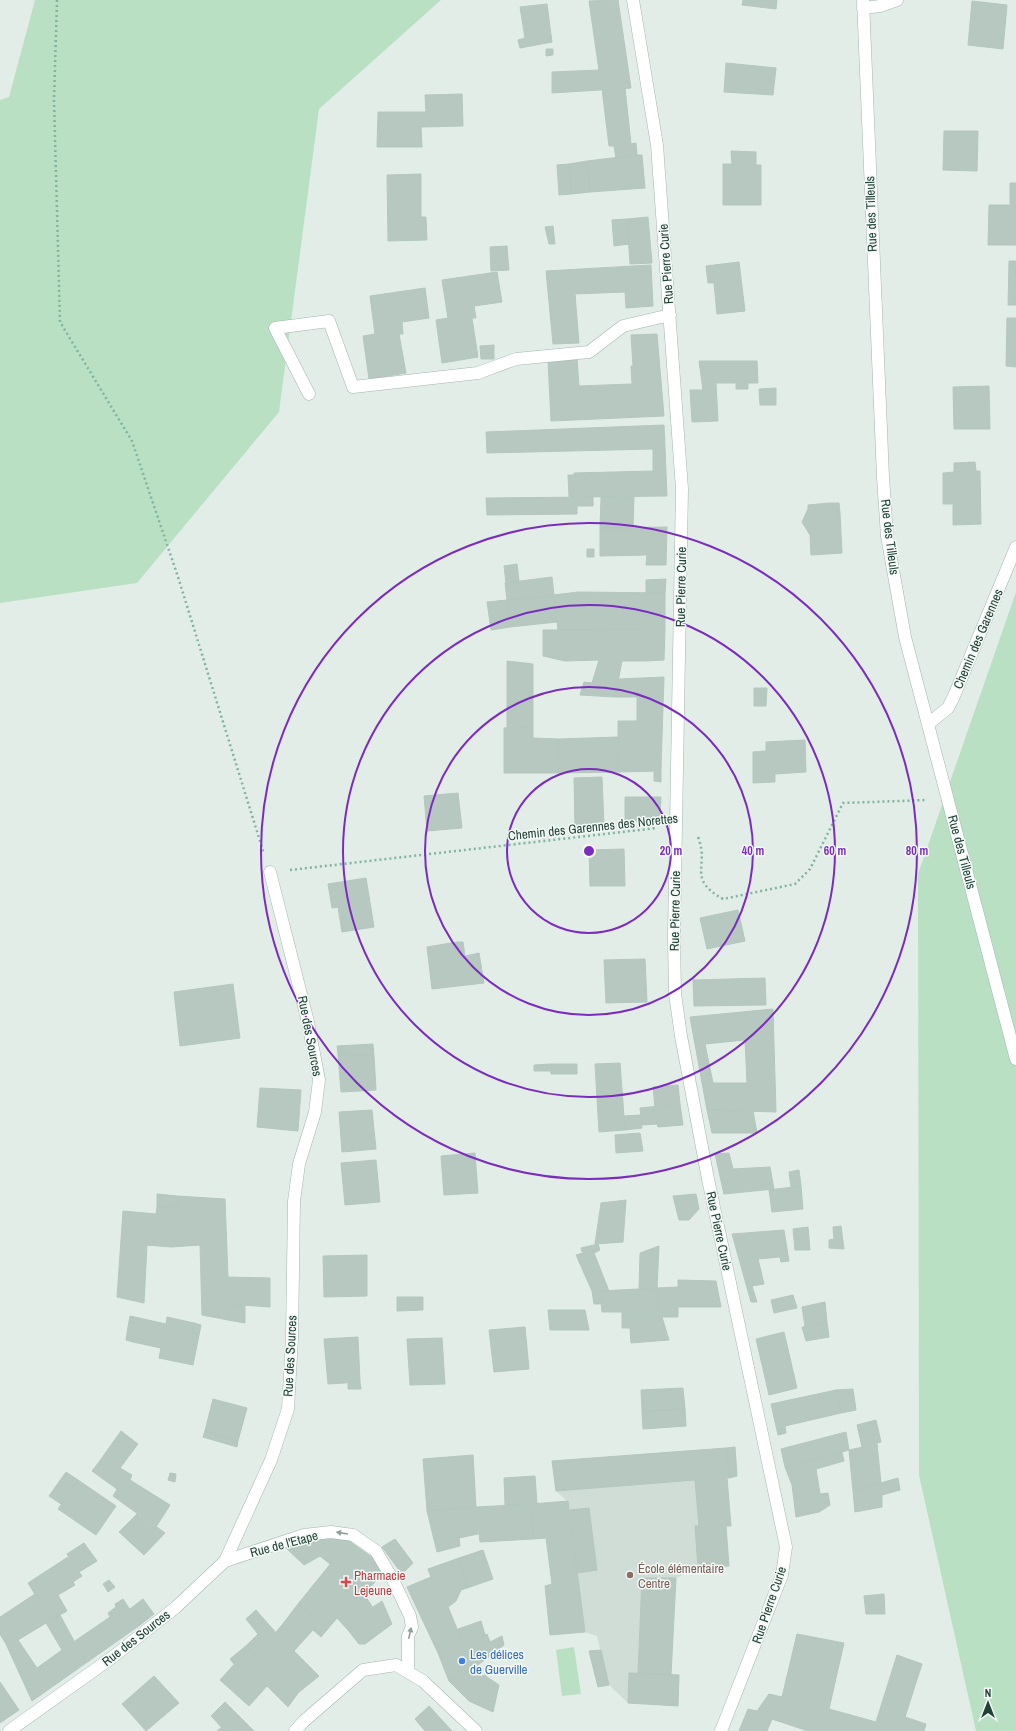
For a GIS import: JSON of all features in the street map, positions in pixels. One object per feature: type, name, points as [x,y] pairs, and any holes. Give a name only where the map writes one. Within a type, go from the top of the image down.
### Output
[{"type":"street","name":"Rue Pierre Curie","points":[[633,0],[657,145],[682,489],[676,826],[675,987],[681,1036],[710,1186],[786,1547],[782,1575],[722,1731]]},
{"type":"street","points":[[863,4],[880,6],[897,0]]},
{"type":"street","name":"Rue des Tilleuls","points":[[863,4],[883,476],[887,536],[905,637],[1016,1059]]},
{"type":"street","points":[[309,394],[275,328],[329,321],[353,387],[478,373],[516,359],[589,352],[623,326],[670,315]]},
{"type":"street","name":"Chemin des Garennes","points":[[928,724],[948,708],[954,696],[1016,546]]},
{"type":"street","name":"Rue des Sources","points":[[9,1731],[114,1656],[175,1608],[225,1561],[271,1460],[288,1409],[292,1338],[294,1201],[299,1164],[315,1112],[319,1080],[306,1015],[270,872]]},
{"type":"street","name":"Rue de l'Etape","points":[[225,1561],[304,1535],[331,1532],[353,1535],[376,1551],[393,1580],[410,1616],[412,1627],[408,1636],[408,1672]]},
{"type":"street","points":[[296,1731],[304,1721],[363,1670],[396,1665],[423,1680],[476,1731]]},
{"type":"path","points":[[57,0],[54,100],[60,322],[132,441],[178,577],[270,872]]},
{"type":"path","name":"Chemin des Garennes des Norettes","points":[[270,872],[676,826],[694,828],[701,846],[701,882],[710,892],[723,899],[753,894],[795,884],[810,869],[843,803],[930,800],[941,771]]},
{"type":"shaded area","name":"École élémentaire Centre","points":[[735,1447],[737,1476],[727,1478],[731,1526],[726,1526],[729,1566],[698,1568],[676,1578],[642,1578],[638,1673],[629,1673],[628,1703],[609,1685],[597,1636],[585,1632],[568,1502],[556,1491],[552,1461]]},
{"type":"green space","points":[[35,0],[441,0],[319,109],[279,412],[137,583],[0,603],[0,100],[9,97]]},
{"type":"green space","points":[[1016,592],[1016,1731],[976,1731],[919,1475],[918,874]]},
{"type":"green space","points":[[574,1647],[581,1694],[562,1696],[556,1650]]},
{"type":"building","points":[[618,0],[631,88],[552,93],[552,72],[599,70],[589,1]]},
{"type":"building","points":[[743,0],[777,0],[776,9],[742,5]]},
{"type":"building","points":[[972,1],[1007,5],[1003,49],[968,45]]},
{"type":"building","points":[[547,4],[552,42],[520,48],[518,40],[525,38],[520,7]]},
{"type":"building","points":[[546,49],[553,49],[553,55],[546,56]]},
{"type":"building","points":[[726,63],[776,68],[773,95],[724,92]]},
{"type":"building","points":[[625,88],[631,144],[636,143],[637,155],[616,158],[614,146],[609,146],[602,89]]},
{"type":"building","points":[[462,94],[463,126],[421,127],[422,147],[377,147],[378,112],[426,112],[425,95]]},
{"type":"building","points":[[944,131],[978,131],[977,171],[943,170]]},
{"type":"building","points":[[731,151],[756,152],[756,165],[761,165],[761,205],[723,205],[723,164],[732,164]]},
{"type":"building","points":[[642,155],[645,188],[590,192],[587,161]]},
{"type":"building","points":[[587,161],[590,192],[571,194],[569,164]]},
{"type":"building","points":[[569,164],[571,194],[559,195],[557,165]]},
{"type":"building","points":[[421,174],[421,217],[426,217],[427,240],[388,241],[387,175]]},
{"type":"building","points":[[1010,183],[1016,183],[1016,245],[988,245],[989,205],[1010,205]]},
{"type":"building","points":[[648,217],[652,263],[630,264],[627,219]]},
{"type":"building","points":[[627,219],[629,244],[614,246],[612,220]]},
{"type":"building","points":[[553,226],[555,244],[549,244],[545,227]]},
{"type":"building","points":[[507,246],[509,270],[491,271],[490,247]]},
{"type":"building","points":[[1009,261],[1016,261],[1016,305],[1008,305]]},
{"type":"building","points":[[739,262],[745,311],[717,314],[714,283],[708,283],[706,266]]},
{"type":"building","points":[[651,265],[653,306],[626,308],[625,292],[575,294],[579,343],[553,344],[546,271]]},
{"type":"building","points":[[497,272],[502,302],[474,306],[476,318],[472,318],[478,357],[442,363],[436,320],[448,318],[442,280]]},
{"type":"building","points":[[425,288],[429,318],[402,322],[403,334],[399,334],[406,373],[369,379],[363,336],[375,334],[370,296]]},
{"type":"building","points":[[1007,318],[1016,318],[1016,367],[1006,366]]},
{"type":"building","points":[[657,334],[664,416],[551,421],[548,361],[577,359],[579,386],[632,384],[631,366],[633,366],[631,335]]},
{"type":"building","points":[[494,345],[494,359],[481,359],[480,346]]},
{"type":"building","points":[[699,361],[757,361],[758,383],[716,383],[718,421],[692,422],[690,390],[703,390]]},
{"type":"building","points":[[736,383],[748,383],[748,389],[736,389]]},
{"type":"building","points":[[989,386],[990,429],[954,429],[953,387]]},
{"type":"building","points":[[776,388],[776,405],[760,405],[759,389]]},
{"type":"building","points":[[664,425],[667,496],[569,497],[568,475],[574,475],[574,473],[653,471],[653,449],[487,453],[486,432]]},
{"type":"building","points":[[975,462],[976,471],[980,471],[981,524],[953,525],[953,504],[943,504],[943,473],[954,472],[954,463]]},
{"type":"building","points":[[634,496],[633,528],[600,528],[601,497]]},
{"type":"building","points":[[593,497],[593,506],[577,506],[577,514],[487,515],[486,498]]},
{"type":"building","points":[[830,503],[839,503],[840,513]]},
{"type":"building","points":[[830,503],[840,513],[842,553],[811,555],[810,535],[802,522],[808,509],[808,505]]},
{"type":"building","points":[[667,527],[666,565],[646,565],[647,555],[600,556],[600,528]]},
{"type":"building","points":[[587,549],[594,549],[594,557],[587,557]]},
{"type":"building","points":[[517,564],[519,581],[506,583],[504,566]]},
{"type":"building","points":[[552,577],[554,596],[507,600],[505,583]]},
{"type":"building","points":[[666,579],[665,593],[646,593],[646,580]]},
{"type":"building","points":[[578,592],[665,593],[665,629],[558,630],[554,595]]},
{"type":"building","points":[[554,596],[557,622],[510,627],[507,600]]},
{"type":"building","points":[[507,600],[510,627],[491,630],[487,602]]},
{"type":"building","points":[[646,629],[646,661],[622,661],[615,697],[580,695],[584,682],[592,683],[599,660],[565,661],[543,656],[543,630]]},
{"type":"building","points":[[646,629],[665,629],[664,660],[646,661]]},
{"type":"building","points":[[507,661],[533,664],[533,692],[507,692]]},
{"type":"building","points":[[664,677],[662,737],[618,737],[618,721],[637,721],[637,697],[615,697],[619,679]]},
{"type":"building","points":[[754,688],[767,688],[766,706],[754,706]]},
{"type":"building","points":[[507,692],[533,692],[533,727],[507,728]]},
{"type":"building","points":[[533,727],[533,738],[559,739],[558,773],[504,773],[504,728]]},
{"type":"building","points":[[618,737],[662,737],[661,771],[617,772]]},
{"type":"building","points":[[618,737],[617,772],[558,773],[559,739]]},
{"type":"building","points":[[805,740],[806,772],[775,774],[775,782],[753,783],[753,752],[766,751],[766,742]]},
{"type":"building","points":[[661,771],[661,782],[654,781],[654,772]]},
{"type":"building","points":[[602,777],[604,825],[575,828],[574,778]]},
{"type":"building","points":[[458,793],[462,828],[427,831],[424,796]]},
{"type":"building","points":[[625,797],[636,797],[635,805],[625,805]]},
{"type":"building","points":[[636,797],[661,797],[660,818],[625,822],[625,805],[635,805]]},
{"type":"building","points":[[624,849],[625,886],[590,886],[589,850]]},
{"type":"building","points":[[366,878],[374,927],[342,932],[338,907],[332,908],[328,884]]},
{"type":"building","points":[[738,910],[745,941],[707,949],[700,918]]},
{"type":"building","points":[[457,942],[463,942],[465,956],[461,957],[459,954]]},
{"type":"building","points":[[457,942],[461,957],[479,953],[484,983],[432,989],[427,947]]},
{"type":"building","points":[[645,959],[647,1002],[606,1003],[604,960]]},
{"type":"building","points":[[765,978],[766,1005],[694,1006],[693,980]]},
{"type":"building","points":[[233,984],[240,1038],[180,1046],[174,992]]},
{"type":"building","points":[[773,1009],[776,1112],[707,1110],[690,1017]],"holes":[[[745,1040],[747,1083],[713,1083],[705,1044]]]},
{"type":"building","points":[[373,1044],[374,1056],[338,1054],[337,1046]]},
{"type":"building","points":[[338,1054],[374,1056],[376,1090],[341,1092]]},
{"type":"building","points":[[620,1063],[625,1130],[599,1132],[595,1064]]},
{"type":"building","points":[[551,1064],[551,1071],[534,1071],[534,1065]]},
{"type":"building","points":[[551,1064],[577,1064],[577,1074],[551,1074]]},
{"type":"building","points":[[678,1085],[680,1104],[655,1107],[653,1087]]},
{"type":"building","points":[[260,1088],[301,1090],[298,1131],[257,1127]]},
{"type":"building","points":[[680,1104],[683,1125],[658,1127],[657,1124],[642,1125],[640,1108]]},
{"type":"building","points":[[372,1110],[376,1149],[342,1152],[339,1112]]},
{"type":"building","points":[[707,1110],[753,1111],[757,1133],[712,1133]]},
{"type":"building","points":[[640,1115],[642,1128],[625,1130],[624,1116]]},
{"type":"building","points":[[640,1133],[643,1151],[616,1153],[615,1135]]},
{"type":"building","points":[[475,1153],[478,1193],[444,1195],[441,1156]]},
{"type":"building","points":[[729,1153],[733,1169],[770,1167],[774,1189],[724,1194],[715,1154]]},
{"type":"building","points":[[376,1160],[380,1202],[345,1205],[341,1163]]},
{"type":"building","points":[[799,1170],[801,1186],[791,1187],[789,1172]]},
{"type":"building","points":[[801,1186],[803,1209],[772,1212],[769,1190]]},
{"type":"building","points":[[157,1194],[177,1196],[177,1208],[157,1207]]},
{"type":"building","points":[[696,1194],[699,1209],[689,1220],[679,1220],[673,1196]]},
{"type":"building","points":[[177,1196],[225,1199],[228,1277],[270,1278],[270,1307],[228,1304],[228,1320],[202,1315],[200,1245],[171,1247],[147,1245],[144,1303],[117,1297],[123,1211],[156,1214],[157,1207],[177,1208]]},
{"type":"building","points":[[626,1200],[623,1242],[595,1244],[601,1203]]},
{"type":"building","points":[[841,1226],[844,1249],[829,1248],[829,1240],[834,1239],[833,1227]]},
{"type":"building","points":[[808,1227],[810,1250],[795,1250],[793,1229]]},
{"type":"building","points":[[784,1230],[789,1261],[781,1262],[780,1257],[758,1259],[764,1284],[752,1286],[757,1302],[751,1302],[732,1234]]},
{"type":"building","points":[[598,1244],[600,1250],[594,1253],[593,1250],[582,1252],[581,1248]]},
{"type":"building","points":[[659,1246],[657,1288],[639,1289],[640,1253]]},
{"type":"building","points":[[593,1250],[609,1291],[592,1291],[576,1255]]},
{"type":"building","points":[[367,1255],[367,1296],[324,1297],[323,1256]]},
{"type":"building","points":[[678,1280],[716,1281],[721,1307],[678,1307],[678,1317],[662,1317],[669,1340],[631,1343],[630,1328],[622,1328],[622,1312],[657,1312],[657,1288],[678,1287]]},
{"type":"building","points":[[657,1288],[657,1312],[602,1312],[600,1291]]},
{"type":"building","points":[[592,1291],[600,1291],[602,1304],[594,1304]]},
{"type":"building","points":[[793,1295],[797,1308],[774,1313],[771,1300]]},
{"type":"building","points":[[397,1297],[423,1297],[423,1310],[397,1311]]},
{"type":"building","points":[[825,1302],[827,1322],[805,1326],[802,1307]]},
{"type":"building","points":[[228,1304],[245,1306],[245,1323],[228,1320]]},
{"type":"building","points":[[548,1310],[585,1310],[589,1330],[550,1330]]},
{"type":"building","points":[[130,1316],[166,1324],[167,1317],[194,1323],[192,1333],[199,1335],[193,1365],[159,1358],[161,1348],[133,1342],[135,1330],[128,1327]]},
{"type":"building","points":[[827,1322],[829,1337],[806,1341],[802,1327]]},
{"type":"building","points":[[194,1323],[201,1325],[199,1335],[192,1333]]},
{"type":"building","points":[[128,1327],[135,1330],[133,1342],[126,1340]]},
{"type":"building","points":[[525,1327],[529,1369],[494,1372],[489,1330]]},
{"type":"building","points":[[784,1332],[797,1388],[769,1395],[756,1339]]},
{"type":"building","points":[[358,1337],[360,1382],[328,1384],[324,1339]]},
{"type":"building","points":[[442,1338],[445,1384],[410,1385],[407,1339]]},
{"type":"building","points":[[360,1382],[361,1389],[348,1389],[348,1383]]},
{"type":"building","points":[[683,1388],[685,1409],[642,1411],[641,1390]]},
{"type":"building","points":[[853,1389],[856,1410],[841,1413],[836,1390]]},
{"type":"building","points":[[836,1390],[841,1413],[785,1426],[786,1433],[778,1435],[771,1404]]},
{"type":"building","points":[[213,1399],[247,1408],[238,1441],[205,1431]]},
{"type":"building","points":[[685,1409],[686,1426],[643,1429],[642,1411]]},
{"type":"building","points":[[876,1420],[881,1442],[862,1447],[857,1425]]},
{"type":"building","points":[[121,1431],[138,1444],[120,1468],[132,1475],[130,1480],[170,1505],[156,1527],[113,1496],[124,1478],[99,1462]]},
{"type":"building","points":[[205,1431],[238,1441],[237,1447],[203,1437]]},
{"type":"building","points":[[846,1432],[849,1450],[785,1467],[781,1449]]},
{"type":"building","points":[[877,1444],[881,1483],[853,1491],[849,1450]]},
{"type":"building","points":[[735,1447],[737,1476],[729,1478],[727,1448]]},
{"type":"building","points":[[727,1448],[729,1478],[727,1478],[731,1526],[726,1526],[729,1566],[698,1568],[695,1526],[699,1526],[695,1480],[556,1491],[552,1461]]},
{"type":"building","points":[[842,1452],[844,1461],[816,1469],[820,1494],[828,1493],[830,1505],[819,1512],[796,1517],[792,1485],[785,1467]]},
{"type":"building","points":[[473,1455],[476,1507],[427,1511],[423,1459]]},
{"type":"building","points":[[99,1462],[124,1478],[117,1489],[92,1471]]},
{"type":"building","points":[[66,1472],[78,1480],[61,1504],[49,1496]]},
{"type":"building","points":[[170,1473],[176,1474],[175,1482],[168,1480]]},
{"type":"building","points":[[535,1476],[537,1504],[505,1505],[504,1478]]},
{"type":"building","points":[[898,1478],[900,1490],[882,1495],[882,1507],[855,1512],[853,1491]]},
{"type":"building","points":[[78,1480],[116,1506],[96,1535],[58,1509]]},
{"type":"building","points":[[568,1501],[585,1632],[550,1635],[545,1586],[552,1584],[546,1538],[533,1539],[532,1504]]},
{"type":"building","points":[[532,1504],[533,1539],[480,1542],[476,1507]]},
{"type":"building","points":[[476,1507],[478,1534],[459,1538],[460,1546],[437,1552],[427,1511]]},
{"type":"building","points":[[589,1508],[597,1570],[577,1573],[570,1510]]},
{"type":"building","points":[[138,1513],[165,1533],[144,1555],[119,1532]]},
{"type":"building","points":[[324,1537],[349,1541],[330,1564],[320,1556],[304,1565],[286,1548],[303,1540]]},
{"type":"building","points":[[395,1539],[413,1563],[402,1574],[382,1547]]},
{"type":"building","name":"Pharmacie Lejeune","points":[[349,1541],[376,1560],[383,1573],[364,1594],[355,1599],[347,1590],[318,1621],[298,1604]]},
{"type":"building","points":[[84,1543],[97,1561],[79,1572],[67,1554]]},
{"type":"building","points":[[483,1550],[493,1579],[467,1588],[459,1558]]},
{"type":"building","points":[[68,1557],[82,1576],[73,1582],[75,1585],[58,1595],[67,1611],[51,1620],[28,1583]]},
{"type":"building","points":[[459,1558],[467,1588],[461,1590],[456,1601],[448,1607],[422,1619],[407,1587],[431,1577],[428,1569]]},
{"type":"building","points":[[642,1578],[676,1578],[671,1675],[638,1673]]},
{"type":"building","points":[[109,1580],[115,1587],[108,1592],[103,1584]]},
{"type":"building","points":[[347,1590],[355,1599],[364,1594],[373,1608],[348,1630],[337,1618],[321,1637],[313,1630],[302,1642],[282,1625],[298,1604],[318,1621]]},
{"type":"building","points":[[35,1594],[51,1620],[60,1615],[86,1663],[32,1701],[0,1634],[0,1617]],"holes":[[[46,1623],[62,1650],[37,1668],[18,1640]]]},
{"type":"building","points":[[884,1594],[885,1614],[866,1614],[864,1596]]},
{"type":"building","points":[[123,1599],[140,1625],[86,1663],[75,1641],[110,1617],[108,1613],[116,1607],[115,1604]]},
{"type":"building","points":[[143,1599],[154,1614],[140,1625],[130,1609]]},
{"type":"building","points":[[382,1601],[392,1624],[365,1644],[359,1644],[348,1630],[360,1618],[361,1619],[373,1607]]},
{"type":"building","points":[[448,1607],[463,1643],[438,1653],[422,1619]]},
{"type":"building","points":[[256,1610],[277,1634],[255,1655],[247,1645],[258,1634],[246,1619]]},
{"type":"building","points":[[481,1621],[485,1635],[463,1643],[458,1629]]},
{"type":"building","points":[[282,1625],[302,1642],[294,1651],[319,1676],[298,1693],[258,1652],[277,1634],[276,1632]]},
{"type":"building","name":"Les délices de Guerville","points":[[487,1634],[490,1642],[502,1636],[504,1645],[474,1668],[449,1681],[438,1653]]},
{"type":"building","points":[[797,1634],[844,1643],[829,1709],[876,1722],[897,1655],[922,1664],[905,1717],[926,1724],[924,1731],[808,1731],[772,1719],[767,1731],[739,1731],[748,1709],[757,1711],[769,1694],[782,1697]]},
{"type":"building","points":[[247,1645],[255,1655],[246,1665],[239,1659],[234,1664],[230,1659]]},
{"type":"building","points":[[601,1650],[609,1685],[598,1687],[589,1651]]},
{"type":"building","points":[[258,1652],[298,1693],[288,1707],[246,1665]]},
{"type":"building","points":[[239,1659],[267,1686],[249,1706],[220,1680]]},
{"type":"building","points":[[474,1668],[481,1677],[484,1675],[499,1685],[493,1712],[469,1701],[449,1681]]},
{"type":"building","points":[[629,1673],[679,1675],[678,1706],[628,1703]]},
{"type":"building","points":[[154,1676],[179,1703],[146,1731],[122,1704]]},
{"type":"building","points":[[0,1682],[19,1710],[0,1723]]},
{"type":"building","points":[[225,1702],[254,1731],[225,1731],[211,1716]]},
{"type":"building","points":[[429,1706],[452,1731],[425,1731],[415,1719]]},
{"type":"building","points":[[222,1727],[225,1731],[217,1731]]},
{"type":"place","name":"École élémentaire Centre","points":[[630,1575]]},
{"type":"place","name":"Pharmacie Lejeune","points":[[346,1582]]},
{"type":"place","name":"Les délices de Guerville","points":[[462,1661]]}]
